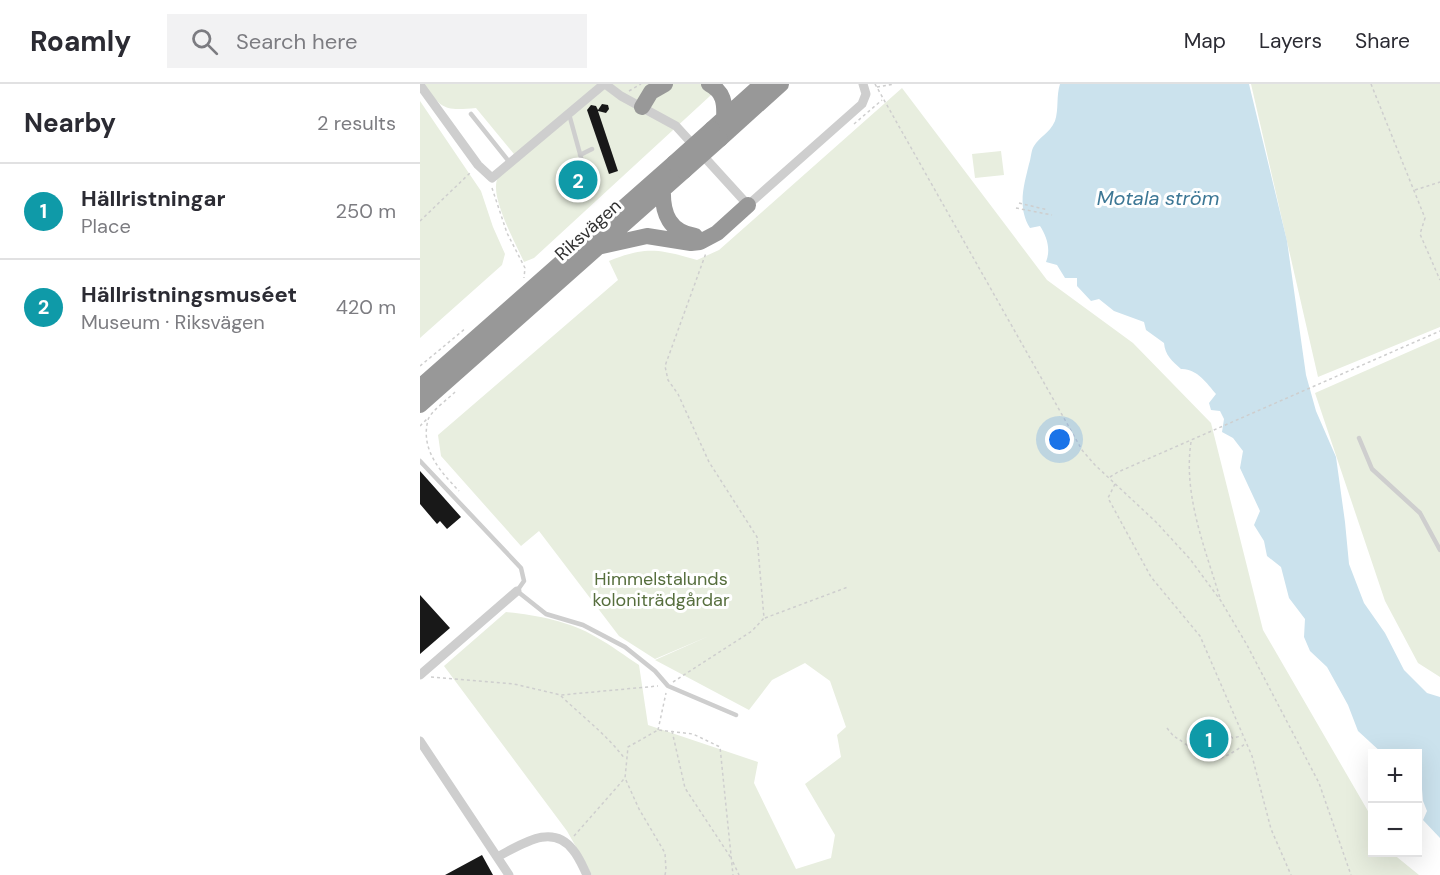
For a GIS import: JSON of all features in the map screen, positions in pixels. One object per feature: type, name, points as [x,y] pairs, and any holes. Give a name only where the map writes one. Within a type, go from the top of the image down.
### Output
[{"type":"highway","points":[[642,107],[651,92],[665,84]]},
{"type":"highway","points":[[709,84],[723,96],[725,107],[718,129]]},
{"type":"highway","name":"Riksvägen","points":[[420,387],[679,167],[762,84]]},
{"type":"highway","name":"Riksvägen","points":[[718,129],[781,84]]},
{"type":"highway","name":"Riksvägen","points":[[423,410],[439,388],[663,190],[679,167]]},
{"type":"highway","points":[[663,190],[664,211],[671,225],[679,232],[697,237],[717,233]]},
{"type":"highway","points":[[599,247],[647,236],[691,243],[709,239],[748,205]]},
{"type":"street","points":[[420,85],[478,165],[492,178],[604,84],[621,96],[666,119],[685,135],[748,205],[862,105],[866,94],[862,84]]},
{"type":"street","points":[[420,675],[517,591]]},
{"type":"street","points":[[420,741],[509,875]]},
{"type":"street","points":[[497,857],[549,835],[559,838],[574,850],[587,875]]},
{"type":"lane","points":[[471,114],[511,164]]},
{"type":"lane","points":[[569,114],[590,190]]},
{"type":"lane","points":[[580,154],[592,149]]},
{"type":"lane","points":[[1359,438],[1372,469],[1420,513],[1440,550]]},
{"type":"lane","points":[[420,461],[521,567],[524,581],[517,591],[546,614],[583,625],[624,647],[655,671],[668,686],[736,715]]},
{"type":"path","points":[[621,96],[642,84]]},
{"type":"path","points":[[875,84],[1082,450],[1156,522],[1190,559],[1221,602],[1247,645],[1319,783],[1351,875]]},
{"type":"path","points":[[876,87],[894,84]]},
{"type":"path","points":[[1371,84],[1425,218],[1420,234],[1440,280]]},
{"type":"path","points":[[420,221],[478,165]]},
{"type":"path","points":[[492,178],[491,185],[507,233],[525,268],[525,276],[521,283]]},
{"type":"path","points":[[1414,190],[1440,182]]},
{"type":"path","points":[[1019,203],[1048,210]]},
{"type":"path","points":[[1016,208],[1052,216]]},
{"type":"path","points":[[698,253],[707,251],[665,366],[668,380],[678,394],[709,462],[757,537],[764,618]]},
{"type":"path","points":[[420,366],[466,328]]},
{"type":"path","points":[[1109,478],[1118,472],[1440,332]]},
{"type":"path","points":[[420,426],[423,410],[459,388]]},
{"type":"path","points":[[423,410],[427,448],[432,461],[462,495]]},
{"type":"path","points":[[1191,440],[1188,476],[1192,498],[1221,602]]},
{"type":"path","points":[[1115,484],[1108,498],[1151,577],[1200,636],[1252,756],[1271,828],[1291,875]]},
{"type":"path","points":[[430,677],[514,684],[561,695],[633,687],[668,686],[752,631],[764,618],[848,586]]},
{"type":"path","points":[[658,730],[668,686]]},
{"type":"path","points":[[561,695],[610,740],[625,759]]},
{"type":"path","points":[[1167,728],[1175,739],[1183,742],[1202,759],[1216,759],[1231,754],[1246,743]]},
{"type":"path","points":[[665,875],[664,853],[639,809],[625,778],[625,759],[628,747],[658,730],[693,734],[720,747],[733,875]]},
{"type":"path","points":[[672,731],[685,788],[732,859],[739,875]]},
{"type":"path","points":[[1228,731],[1232,738],[1243,736]]},
{"type":"path","points":[[568,844],[625,778]]},
{"type":"green space","points":[[423,84],[723,84],[534,258],[524,262],[500,207],[496,186],[500,175],[518,159],[476,108],[457,109],[445,106],[435,99]]},
{"type":"green space","points":[[1251,84],[1440,84],[1440,327],[1318,377]]},
{"type":"green space","name":"Himmelstalunds koloniträdgårdar","points":[[902,88],[1047,280],[1133,343],[1211,423],[1263,630],[1368,811],[1368,857],[1397,857],[1419,875],[592,875],[567,831],[444,666],[506,612],[552,620],[575,627],[607,643],[639,665],[648,725],[758,762],[754,783],[796,869],[831,858],[835,835],[805,784],[841,757],[837,735],[846,727],[830,681],[805,663],[772,680],[749,710],[655,660],[709,636],[655,659],[619,636],[539,531],[521,546],[441,456],[438,435],[618,280],[609,261],[643,251],[672,253],[697,260],[719,250]]},
{"type":"green space","points":[[420,101],[481,191],[505,254],[502,265],[420,338]]},
{"type":"green space","points":[[1001,151],[1004,175],[975,178],[972,154]]},
{"type":"green space","points":[[1440,338],[1440,677],[1418,663],[1385,601],[1315,393]]},
{"type":"water","name":"Motala ström","points":[[1060,84],[1249,84],[1287,241],[1306,375],[1316,411],[1336,457],[1349,564],[1364,603],[1385,633],[1404,670],[1427,693],[1440,697],[1440,838],[1423,820],[1427,811],[1422,789],[1422,749],[1378,749],[1358,731],[1348,705],[1327,667],[1310,651],[1304,637],[1305,619],[1289,598],[1281,567],[1267,556],[1264,541],[1254,525],[1260,511],[1240,468],[1243,451],[1233,438],[1222,432],[1224,419],[1220,411],[1211,410],[1209,403],[1216,394],[1196,374],[1181,369],[1175,363],[1167,354],[1164,343],[1146,330],[1144,322],[1114,311],[1099,299],[1091,301],[1077,286],[1077,278],[1065,278],[1057,265],[1046,262],[1048,248],[1046,239],[1040,226],[1030,228],[1024,212],[1023,196],[1033,148],[1055,121]]},
{"type":"building","points":[[602,104],[608,105],[609,109],[606,113],[598,111],[618,171],[609,174],[587,110],[591,105],[596,106],[598,110]]},
{"type":"building","points":[[579,167],[585,190],[574,193],[568,170]]},
{"type":"building","points":[[420,471],[461,517],[447,529],[440,521],[437,524],[420,504]]},
{"type":"building","points":[[420,595],[450,628],[420,654]]},
{"type":"building","points":[[482,855],[493,875],[445,875]]},
{"type":"place","name":"Hällristningsmuséet","points":[[578,180]]},
{"type":"place","name":"Hällristningar","points":[[1209,739]]}]
